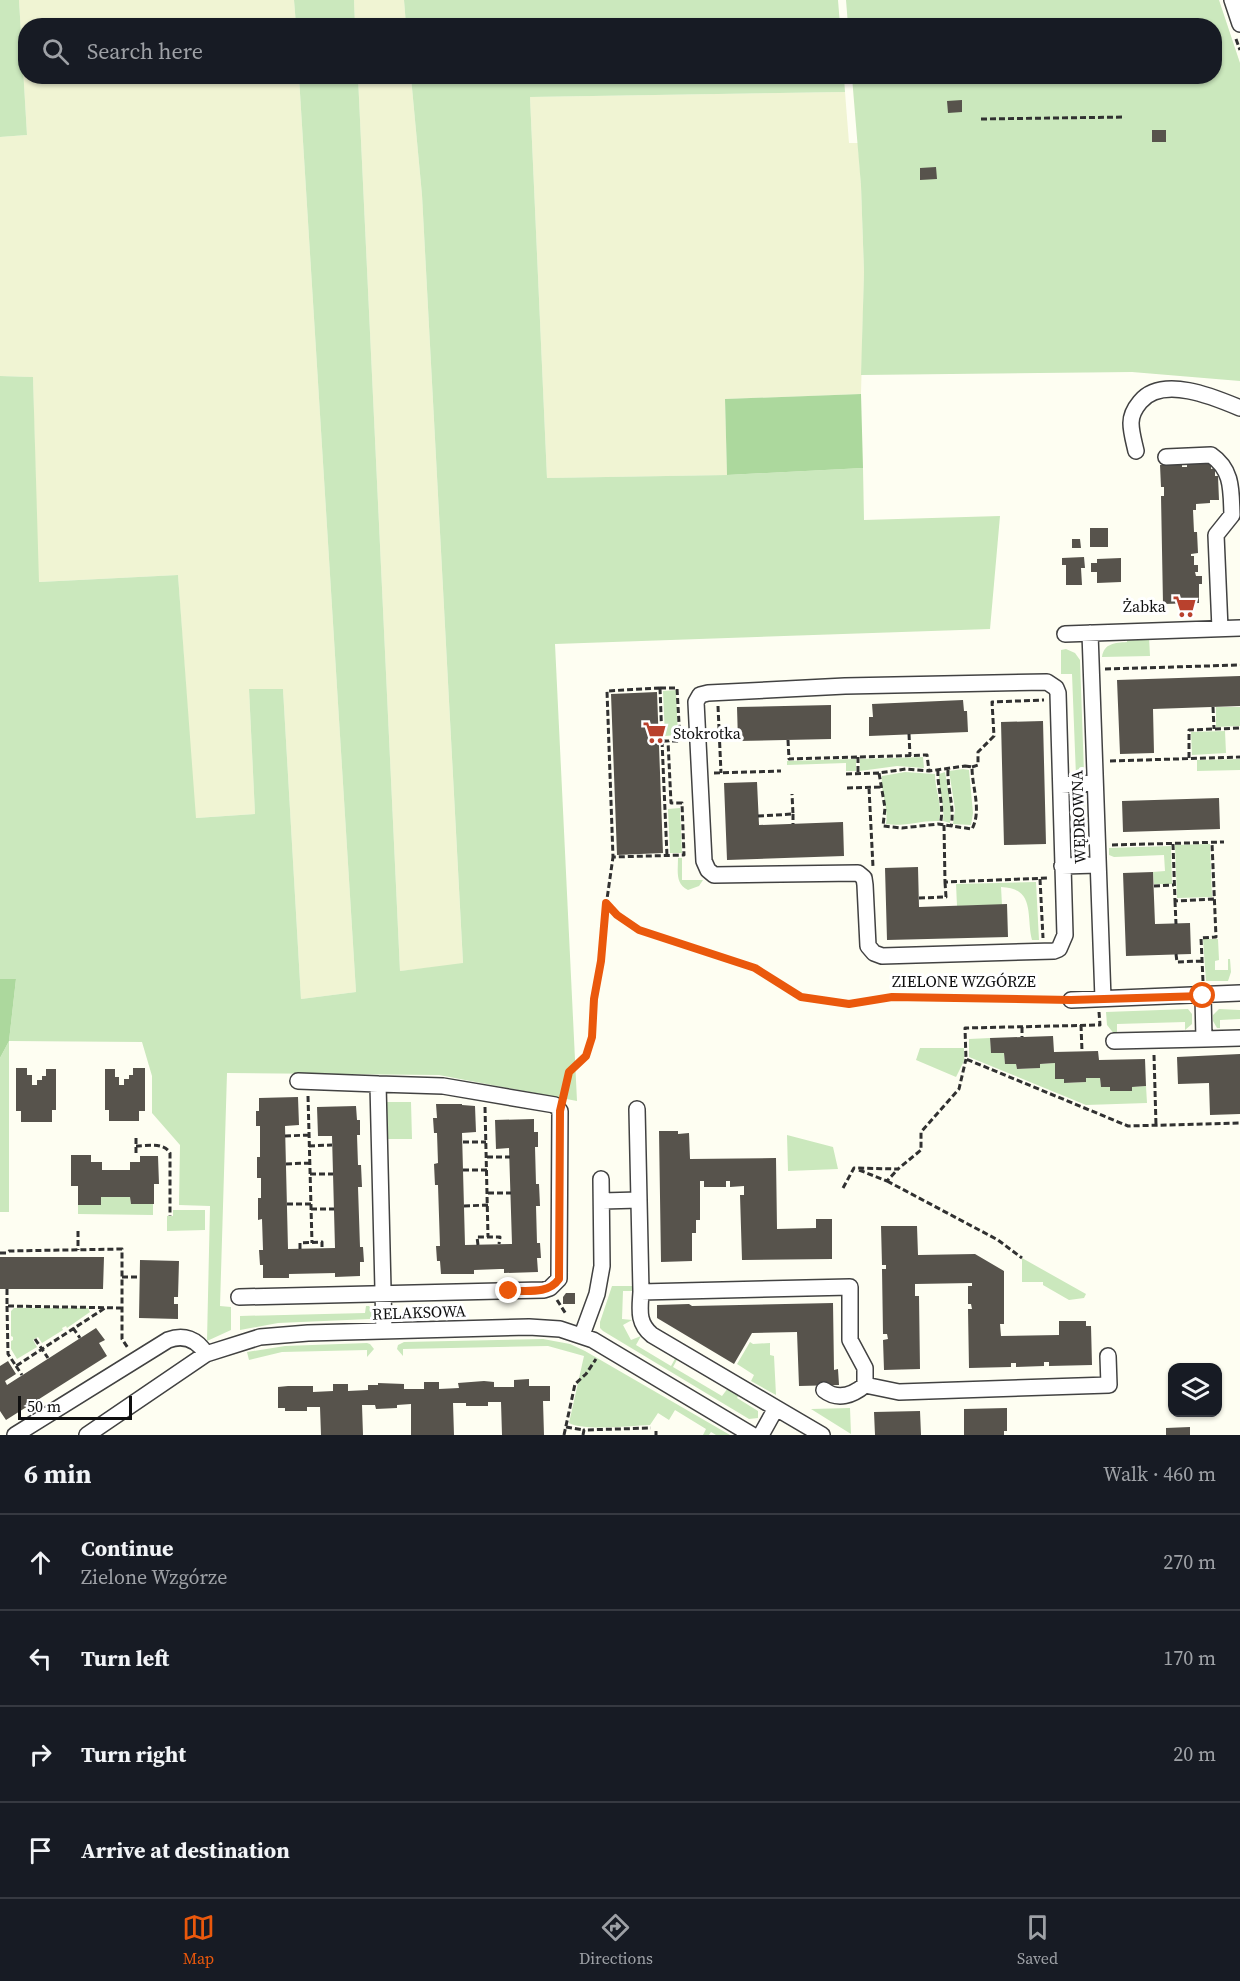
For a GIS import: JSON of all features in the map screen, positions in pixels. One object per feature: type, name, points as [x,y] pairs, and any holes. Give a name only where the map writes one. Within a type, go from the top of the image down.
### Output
[{"type":"street","points":[[1232,0],[1240,24]]},
{"type":"street","points":[[1136,451],[1131,422],[1134,408],[1145,395],[1157,390],[1186,390],[1209,394],[1240,408]]},
{"type":"street","points":[[1166,457],[1211,455],[1222,465],[1231,479],[1232,516],[1216,535],[1220,629]]},
{"type":"street","points":[[1065,634],[1240,628]]},
{"type":"street","name":"WĘDROWNA","points":[[1090,633],[1101,1004]]},
{"type":"street","points":[[1047,682],[1056,688],[1058,693],[1061,785],[1065,935],[1059,949],[1054,951],[882,956],[874,953],[868,946],[865,885],[864,878],[858,873],[714,875],[708,870],[704,861],[696,702],[700,695],[708,693],[845,686],[1047,682]]},
{"type":"street","points":[[1061,785],[1095,783]]},
{"type":"street","points":[[1062,872],[1098,865]]},
{"type":"street","points":[[1203,991],[1204,1039]]},
{"type":"street","points":[[1071,1000],[1101,1004],[1203,991],[1240,993]]},
{"type":"street","points":[[1108,1037],[1240,1038]]},
{"type":"street","points":[[239,1297],[544,1290],[555,1285],[560,1273],[560,1111],[555,1105],[443,1086],[303,1082]]},
{"type":"street","points":[[378,1084],[384,1331]]},
{"type":"street","points":[[637,1109],[640,1320],[646,1330],[822,1435]]},
{"type":"street","points":[[582,1335],[597,1294],[602,1266],[602,1179]]},
{"type":"street","points":[[602,1201],[639,1200]]},
{"type":"street","points":[[641,1292],[850,1287],[850,1340],[865,1368],[864,1385],[847,1396],[830,1395],[824,1390]]},
{"type":"street","name":"RELAKSOWA","points":[[87,1435],[206,1354],[260,1337],[279,1334],[529,1327],[550,1328],[582,1335],[752,1435]]},
{"type":"street","points":[[15,1435],[155,1346],[178,1336],[194,1340],[206,1354]]},
{"type":"street","points":[[864,1385],[899,1392],[1109,1385],[1108,1356]]},
{"type":"street","points":[[761,1435],[776,1408]]},
{"type":"path","points":[[981,119],[1125,117]]},
{"type":"path","points":[[1100,669],[1240,665]]},
{"type":"path","points":[[660,688],[666,855]]},
{"type":"path","points":[[560,1111],[569,1072],[586,1056],[592,1037],[594,999],[614,857],[607,691],[677,688],[680,741],[662,741]]},
{"type":"path","points":[[846,774],[906,769],[929,771],[978,765],[978,752],[994,736],[992,692]]},
{"type":"path","points":[[992,702],[1047,700]]},
{"type":"path","points":[[718,702],[721,773]]},
{"type":"path","points":[[1213,707],[1214,729]]},
{"type":"path","points":[[1189,758],[1189,730],[1240,728]]},
{"type":"path","points":[[909,734],[910,756]]},
{"type":"path","points":[[788,740],[789,759],[927,755],[929,771]]},
{"type":"path","points":[[614,857],[684,855],[682,803],[671,803],[668,741]]},
{"type":"path","points":[[858,757],[858,773]]},
{"type":"path","points":[[1104,761],[1240,757]]},
{"type":"path","points":[[879,773],[885,808],[882,826],[902,828],[931,824],[972,829],[977,812],[972,767]]},
{"type":"path","points":[[948,769],[948,786],[953,810],[951,827]]},
{"type":"path","points":[[919,898],[946,897],[943,813],[938,786],[938,770]]},
{"type":"path","points":[[709,773],[781,771]]},
{"type":"path","points":[[847,788],[880,787]]},
{"type":"path","points":[[869,788],[873,871]]},
{"type":"path","points":[[792,794],[793,824]]},
{"type":"path","points":[[758,816],[793,814]]},
{"type":"path","points":[[1106,846],[1224,842]]},
{"type":"path","points":[[1203,991],[1202,938],[1216,937],[1212,843]]},
{"type":"path","points":[[1173,844],[1176,924]]},
{"type":"path","points":[[863,861],[873,861]]},
{"type":"path","points":[[945,882],[1041,879],[1062,872]]},
{"type":"path","points":[[1041,879],[1043,942]]},
{"type":"path","points":[[1154,886],[1174,885]]},
{"type":"path","points":[[1175,901],[1214,899]]},
{"type":"path","name":"ZIELONE WZGÓRZE","points":[[606,903],[617,915],[639,930],[755,968],[801,997],[849,1004],[892,997],[1071,1000]]},
{"type":"path","points":[[1176,954],[1177,963],[1202,962]]},
{"type":"path","points":[[887,1181],[921,1150],[921,1132],[959,1089],[966,1059],[965,1028],[1095,1025],[1100,1024],[1101,1004]]},
{"type":"path","points":[[1081,1025],[1082,1051]]},
{"type":"path","points":[[1095,1025],[1108,1037]]},
{"type":"path","points":[[1022,1027],[1022,1037]]},
{"type":"path","points":[[1154,1050],[1156,1125]]},
{"type":"path","points":[[966,1059],[1128,1126],[1240,1123]]},
{"type":"path","points":[[303,1082],[309,1135],[312,1243]]},
{"type":"path","points":[[485,1093],[488,1237]]},
{"type":"path","points":[[285,1136],[309,1135]]},
{"type":"path","points":[[136,1138],[136,1155]]},
{"type":"path","points":[[463,1142],[486,1142]]},
{"type":"path","points":[[309,1146],[332,1145]]},
{"type":"path","points":[[136,1146],[163,1146],[170,1153],[170,1216]]},
{"type":"path","points":[[487,1157],[510,1157]]},
{"type":"path","points":[[286,1164],[309,1163]]},
{"type":"path","points":[[854,1168],[898,1169]]},
{"type":"path","points":[[854,1168],[887,1181],[998,1240],[1022,1258]]},
{"type":"path","points":[[843,1188],[854,1168]]},
{"type":"path","points":[[464,1170],[487,1170]]},
{"type":"path","points":[[310,1174],[333,1174]]},
{"type":"path","points":[[488,1193],[511,1193]]},
{"type":"path","points":[[287,1204],[310,1204]]},
{"type":"path","points":[[464,1206],[488,1205]]},
{"type":"path","points":[[311,1209],[334,1209]]},
{"type":"path","points":[[78,1231],[78,1250]]},
{"type":"path","points":[[478,1245],[477,1237],[500,1237],[500,1244]]},
{"type":"path","points":[[300,1249],[300,1243],[322,1242],[322,1248]]},
{"type":"path","points":[[0,1253],[122,1249],[122,1339],[134,1359]]},
{"type":"path","points":[[122,1277],[140,1277]]},
{"type":"path","points":[[7,1289],[8,1354],[22,1375]]},
{"type":"path","points":[[7,1306],[122,1308]]},
{"type":"path","points":[[16,1366],[105,1308]]},
{"type":"path","points":[[73,1328],[80,1338]]},
{"type":"path","points":[[35,1339],[48,1358]]},
{"type":"path","points":[[564,1435],[575,1384],[586,1374],[598,1356]]},
{"type":"path","points":[[566,1427],[584,1430],[651,1428]]},
{"type":"path","points":[[575,1435],[576,1429]]},
{"type":"path","points":[[604,1429],[604,1435]]},
{"type":"path","points":[[583,1435],[584,1430]]},
{"type":"green space","points":[[0,0],[19,0],[18,84],[24,84],[27,135],[0,137]]},
{"type":"green space","points":[[19,0],[294,0],[295,18],[20,18]]},
{"type":"green space","points":[[294,0],[354,0],[355,18],[295,18]]},
{"type":"green space","points":[[354,0],[404,0],[405,18],[355,18]]},
{"type":"green space","points":[[404,0],[838,0],[839,18],[405,18]]},
{"type":"green space","points":[[846,0],[1219,0],[1240,63],[1240,381],[1132,372],[861,375],[864,272],[861,186],[853,84],[1222,84],[1222,18],[847,18]]},
{"type":"green space","points":[[24,84],[299,84],[356,992],[301,999],[283,689],[249,689],[255,814],[195,818],[178,575],[38,582],[33,377],[0,376],[0,137],[27,135]]},
{"type":"green space","points":[[299,84],[358,84],[400,971],[463,963],[422,195],[412,84],[844,84],[845,92],[530,97],[547,478],[727,475],[863,468],[864,520],[1000,516],[990,629],[555,644],[577,1101],[439,1075],[227,1073],[220,1306],[231,1307],[231,1330],[207,1341],[210,1206],[179,1205],[180,1145],[152,1113],[152,1076],[142,1042],[9,1041],[16,979],[0,979],[0,376],[33,377],[39,582],[178,575],[196,818],[255,814],[249,689],[283,689],[301,999],[356,992]]},
{"type":"green space","points":[[358,84],[412,84],[422,195],[463,964],[400,971]]},
{"type":"green space","points":[[845,92],[849,143],[858,143],[861,186],[864,272],[861,394],[725,399],[727,475],[547,478],[530,97]]},
{"type":"green space","points":[[861,394],[863,468],[727,475],[725,399]]},
{"type":"green space","points":[[1127,637],[1149,637],[1150,656],[1102,657],[1108,646],[1127,642]]},
{"type":"green space","points":[[1066,649],[1075,653],[1080,660],[1084,773],[1076,776],[1072,674],[1061,674],[1061,650]]},
{"type":"green space","points":[[676,690],[678,735],[665,736],[663,691]]},
{"type":"green space","points":[[1216,707],[1240,707],[1240,726],[1216,727]]},
{"type":"green space","points":[[1225,731],[1226,753],[1192,755],[1191,732]]},
{"type":"green space","points":[[923,757],[924,768],[897,766],[860,771],[860,759]]},
{"type":"green space","points":[[856,759],[856,771],[846,771],[846,763],[787,765],[787,761]]},
{"type":"green space","points":[[1240,759],[1240,770],[1197,771],[1197,760]]},
{"type":"green space","points":[[969,770],[973,813],[971,825],[953,824],[955,809],[949,771]]},
{"type":"green space","points":[[905,772],[935,774],[940,809],[939,821],[886,824],[882,776]]},
{"type":"green space","points":[[945,772],[951,806],[950,823],[943,821],[939,786],[939,774]]},
{"type":"green space","points":[[1078,794],[1084,798],[1086,851],[1078,853],[1074,852],[1072,846],[1078,846],[1077,801],[1070,801]]},
{"type":"green space","points":[[680,808],[682,853],[670,853],[668,809]]},
{"type":"green space","points":[[1210,844],[1212,897],[1177,898],[1175,845]]},
{"type":"green space","points":[[1171,846],[1172,884],[1154,884],[1153,872],[1165,871],[1164,855],[1114,857],[1109,855],[1109,848]]},
{"type":"green space","points":[[678,858],[682,858],[682,880],[703,880],[699,886],[688,890],[681,884],[678,877]]},
{"type":"green space","points":[[1036,882],[1039,940],[1032,940],[1027,905],[1020,892],[1001,887],[1002,905],[957,906],[956,884]]},
{"type":"green space","points":[[1203,939],[1218,939],[1219,960],[1215,961],[1215,970],[1228,970],[1228,959],[1230,959],[1231,972],[1228,981],[1206,981]]},
{"type":"green space","points":[[0,979],[16,979],[9,1041],[0,1058]]},
{"type":"green space","points":[[1188,1009],[1192,1014],[1192,1024],[1185,1030],[1185,1022],[1117,1024],[1117,1035],[1115,1035],[1107,1025],[1106,1012]]},
{"type":"green space","points":[[1219,1009],[1240,1010],[1240,1019],[1220,1020],[1220,1028],[1217,1028],[1213,1015]]},
{"type":"green space","points":[[990,1038],[991,1053],[1004,1053],[1005,1064],[1016,1064],[1017,1069],[1039,1068],[1040,1064],[1055,1063],[1055,1079],[1064,1079],[1065,1083],[1086,1082],[1086,1078],[1100,1078],[1101,1087],[1110,1087],[1111,1091],[1131,1091],[1132,1087],[1146,1086],[1147,1103],[1086,1105],[969,1057],[969,1039]]},
{"type":"green space","points":[[9,1041],[9,1212],[0,1212],[0,1058]]},
{"type":"green space","points":[[920,1048],[964,1048],[964,1061],[956,1077],[916,1060]]},
{"type":"green space","points":[[385,1102],[411,1102],[412,1139],[385,1139]]},
{"type":"green space","points":[[787,1135],[833,1147],[838,1169],[788,1171]]},
{"type":"green space","points":[[101,1197],[130,1197],[131,1204],[153,1204],[153,1215],[78,1214],[78,1205],[101,1205]]},
{"type":"green space","points":[[173,1210],[205,1210],[205,1230],[167,1231],[167,1216],[173,1216]]},
{"type":"green space","points":[[1022,1258],[1086,1294],[1084,1298],[1069,1300],[1043,1285],[1043,1282],[1022,1282]]},
{"type":"green space","points":[[612,1286],[634,1286],[634,1291],[623,1291],[622,1319],[632,1320],[623,1325],[631,1340],[641,1336],[636,1345],[671,1366],[676,1357],[678,1358],[673,1367],[722,1396],[728,1388],[739,1394],[737,1398],[758,1411],[758,1418],[749,1419],[603,1331],[600,1328],[600,1322]]},
{"type":"green space","points":[[366,1306],[372,1310],[373,1316],[370,1319],[278,1323],[240,1330],[240,1316],[365,1313]]},
{"type":"green space","points":[[14,1308],[88,1308],[90,1312],[42,1343],[38,1337],[33,1340],[37,1347],[17,1359],[11,1349],[13,1337],[11,1336],[11,1311]]},
{"type":"green space","points":[[543,1339],[570,1344],[585,1351],[730,1435],[716,1435],[711,1432],[709,1435],[703,1435],[706,1429],[675,1410],[669,1420],[658,1413],[650,1425],[585,1427],[569,1423],[584,1356],[548,1346],[403,1349],[403,1356],[397,1349],[398,1345],[404,1342]]},
{"type":"green space","points":[[750,1342],[753,1344],[770,1343],[770,1355],[774,1356],[776,1395],[751,1381],[754,1375],[737,1364]]},
{"type":"green space","points":[[367,1343],[374,1349],[367,1357],[367,1350],[282,1352],[249,1360],[247,1352],[285,1346]]},
{"type":"green space","points":[[850,1408],[851,1434],[811,1409]]},
{"type":"building","points":[[962,100],[962,112],[948,113],[947,101]]},
{"type":"building","points":[[1152,130],[1166,130],[1166,142],[1152,142]]},
{"type":"building","points":[[936,167],[937,179],[920,180],[920,168]]},
{"type":"building","points":[[1182,464],[1182,467],[1187,467],[1187,464],[1211,464],[1211,469],[1215,468],[1215,476],[1218,476],[1219,500],[1196,504],[1196,510],[1193,510],[1198,553],[1191,554],[1191,556],[1194,556],[1194,565],[1198,565],[1196,576],[1202,576],[1202,584],[1199,584],[1199,603],[1163,604],[1161,496],[1164,496],[1164,487],[1161,487],[1160,465]]},
{"type":"building","points":[[1090,528],[1108,528],[1108,547],[1090,547]]},
{"type":"building","points":[[1072,539],[1080,539],[1081,548],[1072,548]]},
{"type":"building","points":[[1084,557],[1085,568],[1081,568],[1082,585],[1066,585],[1066,565],[1062,565],[1062,558]]},
{"type":"building","points":[[1121,558],[1121,582],[1097,583],[1097,572],[1091,572],[1091,563],[1097,563],[1097,559]]},
{"type":"building","points":[[1240,676],[1240,706],[1153,709],[1154,753],[1120,754],[1117,680]]},
{"type":"building","points":[[657,692],[663,853],[617,855],[611,694]]},
{"type":"building","points":[[963,700],[964,711],[967,711],[968,732],[869,736],[869,717],[873,717],[872,704]]},
{"type":"building","points":[[831,705],[831,739],[738,741],[737,707]]},
{"type":"building","points":[[1043,721],[1046,844],[1004,845],[1001,722]]},
{"type":"building","points":[[757,782],[759,825],[843,822],[844,856],[727,860],[724,783]]},
{"type":"building","points":[[1219,798],[1220,829],[1123,832],[1122,801]]},
{"type":"building","points":[[918,867],[919,907],[1007,904],[1008,937],[887,940],[885,868]]},
{"type":"building","points":[[1153,872],[1155,924],[1190,923],[1191,954],[1126,956],[1123,873]]},
{"type":"building","points":[[1053,1036],[1054,1052],[1098,1051],[1099,1060],[1145,1059],[1146,1086],[1132,1087],[1132,1091],[1110,1091],[1110,1087],[1101,1087],[1100,1078],[1086,1078],[1086,1082],[1064,1083],[1064,1079],[1055,1079],[1055,1063],[1040,1064],[1040,1068],[1017,1069],[1016,1064],[1005,1064],[1004,1053],[991,1053],[990,1038]]},
{"type":"building","points":[[1240,1054],[1240,1114],[1210,1115],[1209,1083],[1178,1084],[1177,1057]]},
{"type":"building","points":[[16,1068],[27,1068],[27,1075],[32,1075],[32,1085],[37,1085],[37,1080],[42,1080],[42,1076],[46,1076],[46,1069],[56,1069],[56,1110],[52,1110],[52,1122],[21,1122],[21,1111],[16,1111]]},
{"type":"building","points":[[133,1068],[145,1068],[145,1111],[139,1111],[139,1121],[109,1121],[109,1110],[105,1110],[105,1069],[115,1069],[115,1077],[119,1077],[119,1085],[124,1085],[124,1079],[129,1079],[129,1075],[133,1075]]},
{"type":"building","points":[[298,1097],[299,1125],[285,1126],[288,1249],[335,1248],[332,1136],[318,1136],[317,1107],[356,1106],[357,1120],[360,1120],[360,1135],[357,1135],[358,1165],[361,1165],[362,1187],[358,1187],[360,1247],[363,1247],[364,1262],[360,1262],[360,1276],[335,1277],[335,1273],[289,1274],[289,1278],[263,1278],[263,1265],[260,1265],[259,1250],[263,1250],[262,1219],[258,1220],[261,1178],[257,1178],[260,1126],[256,1126],[256,1111],[259,1111],[259,1098]]},
{"type":"building","points":[[436,1104],[475,1106],[476,1132],[462,1133],[465,1245],[512,1244],[509,1148],[496,1149],[495,1120],[534,1119],[534,1132],[538,1132],[538,1147],[535,1147],[536,1184],[539,1184],[540,1206],[536,1206],[537,1243],[540,1243],[541,1258],[537,1258],[538,1272],[504,1273],[504,1269],[500,1269],[474,1270],[474,1274],[441,1274],[436,1246],[440,1246],[438,1185],[435,1185],[434,1164],[438,1163],[437,1133],[434,1133],[433,1118],[437,1118]]},
{"type":"building","points":[[659,1131],[689,1133],[690,1159],[776,1158],[777,1229],[816,1228],[816,1219],[832,1219],[832,1259],[742,1260],[740,1195],[744,1195],[744,1186],[730,1187],[730,1181],[726,1181],[726,1187],[704,1187],[704,1181],[700,1181],[700,1220],[696,1220],[696,1233],[692,1233],[692,1261],[661,1262]]},
{"type":"building","points":[[71,1155],[91,1155],[91,1162],[102,1162],[102,1170],[130,1170],[130,1162],[140,1162],[140,1156],[158,1156],[159,1184],[154,1184],[154,1204],[131,1204],[130,1197],[101,1197],[101,1205],[78,1205],[78,1186],[71,1186]]},
{"type":"building","points":[[881,1226],[917,1226],[918,1255],[975,1254],[1004,1271],[1004,1324],[1000,1324],[1001,1336],[1059,1335],[1059,1321],[1086,1321],[1086,1326],[1091,1326],[1092,1365],[1049,1366],[1049,1362],[1044,1362],[1044,1366],[1016,1367],[1016,1363],[1011,1363],[1011,1367],[969,1368],[968,1309],[972,1309],[971,1304],[968,1304],[968,1286],[972,1286],[972,1283],[915,1284],[915,1296],[919,1296],[920,1369],[884,1370],[883,1340],[888,1339],[887,1334],[883,1334],[882,1269],[886,1269],[886,1265],[882,1265]]},
{"type":"building","points":[[0,1257],[104,1257],[103,1289],[0,1289]]},
{"type":"building","points":[[140,1260],[179,1261],[178,1297],[174,1297],[174,1304],[178,1304],[178,1319],[139,1318]]},
{"type":"building","points":[[566,1293],[575,1293],[575,1304],[563,1304],[563,1297]]},
{"type":"building","points":[[833,1303],[834,1370],[838,1369],[839,1385],[799,1386],[797,1332],[752,1333],[734,1364],[657,1318],[657,1305]]},
{"type":"building","points":[[96,1328],[105,1340],[99,1343],[107,1356],[6,1420],[0,1411],[0,1366],[8,1361],[16,1374],[5,1381],[7,1385]]},
{"type":"building","points":[[529,1379],[529,1386],[550,1386],[550,1401],[543,1401],[544,1435],[502,1435],[501,1402],[488,1402],[488,1406],[466,1406],[466,1403],[453,1403],[454,1435],[411,1435],[411,1404],[397,1405],[397,1408],[376,1409],[375,1405],[362,1405],[363,1435],[321,1435],[320,1407],[307,1407],[307,1411],[285,1411],[285,1408],[278,1408],[278,1387],[313,1386],[313,1392],[333,1391],[333,1384],[348,1384],[348,1391],[368,1390],[368,1385],[378,1385],[378,1383],[404,1384],[404,1389],[424,1389],[424,1382],[439,1382],[439,1389],[459,1388],[458,1383],[484,1381],[494,1382],[494,1387],[514,1387],[514,1380]]},
{"type":"building","points":[[1007,1408],[1007,1431],[1004,1431],[1004,1435],[964,1435],[964,1409]]},
{"type":"building","points":[[920,1411],[921,1435],[875,1435],[874,1412]]},
{"type":"building","points":[[1190,1427],[1190,1435],[1166,1435],[1166,1428]]},
{"type":"place","name":"Żabka","points":[[1184,606]]},
{"type":"place","name":"Stokrotka","points":[[655,733]]},
{"type":"route","points":[[509,1291],[544,1290],[555,1285],[559,1279],[560,1111],[569,1072],[586,1056],[592,1037],[594,999],[601,961],[606,903],[617,915],[639,930],[755,968],[801,997],[849,1004],[892,997],[1071,1000],[1203,996]]}]
